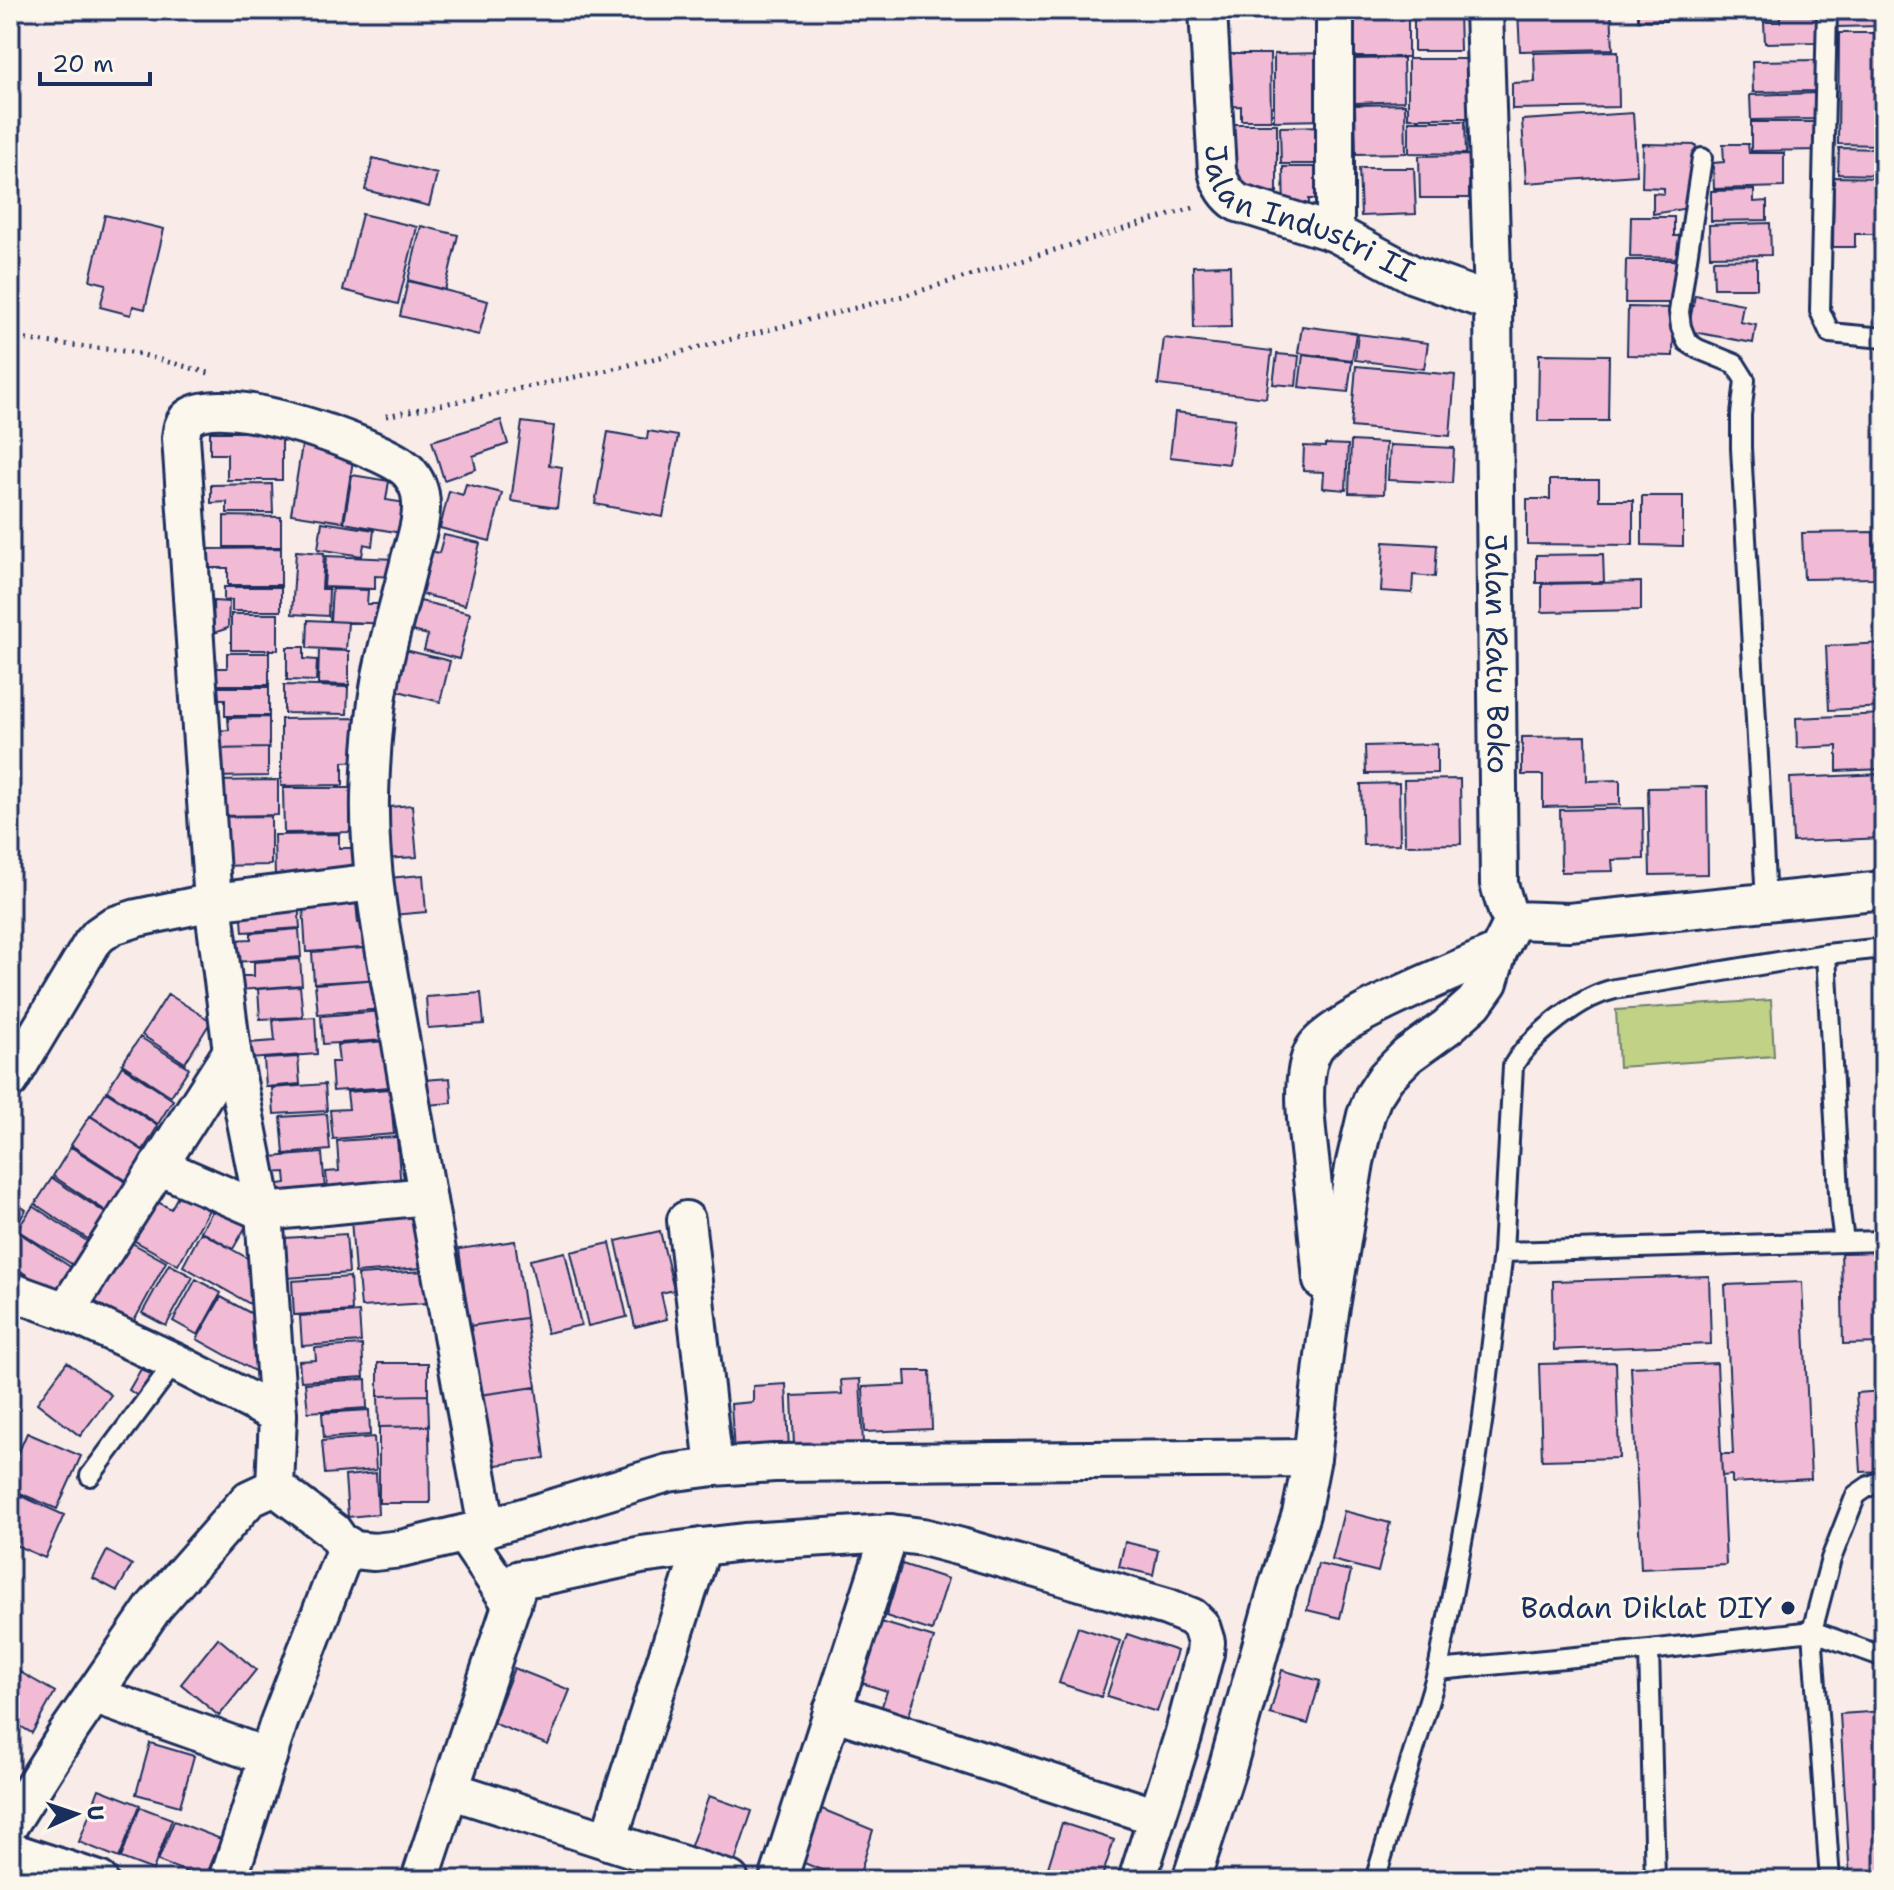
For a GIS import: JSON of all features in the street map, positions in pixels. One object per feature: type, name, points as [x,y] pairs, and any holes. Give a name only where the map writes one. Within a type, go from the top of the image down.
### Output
[{"type":"street","name":"Jalan Industri II","points":[[1208,10],[1217,171],[1230,197],[1238,203],[1335,233],[1414,275],[1493,303]]},
{"type":"street","points":[[1335,10],[1335,233]]},
{"type":"street","name":"Jalan Ratu Boko","points":[[1484,10],[1493,303],[1499,884],[1507,911],[1514,920]]},
{"type":"street","points":[[275,1487],[278,1415],[264,1212],[232,1051],[213,902],[181,438],[183,426],[195,414],[222,409],[275,418],[364,446],[406,468],[418,487],[421,507],[419,523],[381,677],[374,726],[370,797],[374,882],[427,1196],[476,1531],[512,1605]]},
{"type":"street","points":[[10,1080],[92,943],[112,926],[213,902],[374,882]]},
{"type":"street","points":[[1191,1880],[1227,1769],[1301,1514],[1355,1162],[1366,1115],[1386,1077],[1407,1056],[1474,1003],[1489,982],[1498,952],[1514,920],[1569,922],[1884,890]]},
{"type":"street","points":[[1327,1331],[1305,1106],[1307,1074],[1314,1050],[1324,1038],[1360,1015],[1498,952]]},
{"type":"street","points":[[66,1311],[232,1051]]},
{"type":"street","points":[[158,1166],[264,1212],[427,1196]]},
{"type":"street","points":[[686,1220],[714,1467]]},
{"type":"street","points":[[10,1291],[66,1311],[278,1415]]},
{"type":"street","points":[[275,1487],[333,1531],[340,1541],[354,1550],[374,1552],[401,1549],[476,1531],[668,1473],[714,1467],[774,1463],[1312,1458]]},
{"type":"street","points":[[10,1824],[154,1607],[249,1499],[275,1487]]},
{"type":"street","points":[[778,1880],[890,1533]]},
{"type":"street","points":[[420,1880],[520,1579],[641,1555],[702,1547],[890,1533],[923,1537],[1068,1577],[1167,1607],[1192,1617],[1201,1626],[1206,1642],[1205,1653],[1183,1736],[1137,1880]]},
{"type":"street","points":[[228,1880],[279,1722],[347,1545]]},
{"type":"street","points":[[608,1841],[702,1547]]},
{"type":"street","points":[[93,1695],[268,1757]]},
{"type":"street","points":[[832,1711],[1157,1817]]},
{"type":"street","points":[[450,1790],[730,1880]]},
{"type":"street","points":[[10,1851],[99,1880]]},
{"type":"lane","points":[[1827,10],[1820,311],[1830,333],[1884,338]]},
{"type":"lane","points":[[1702,158],[1679,312],[1687,342],[1735,364],[1745,380],[1741,448],[1766,901]]},
{"type":"lane","points":[[1375,1880],[1438,1670],[1472,1488],[1503,1252],[1513,1066],[1521,1051],[1570,1010],[1593,996],[1615,989],[1826,954],[1884,948]]},
{"type":"lane","points":[[1826,954],[1844,1242]]},
{"type":"lane","points":[[1503,1252],[1884,1241]]},
{"type":"lane","points":[[90,1476],[175,1362]]},
{"type":"lane","points":[[1830,1880],[1812,1631],[1831,1559],[1856,1495],[1884,1480]]},
{"type":"lane","points":[[1438,1670],[1812,1631],[1884,1657]]},
{"type":"lane","points":[[1649,1650],[1655,1880]]},
{"type":"path","points":[[382,417],[609,370],[903,296],[1230,197]]},
{"type":"path","points":[[10,338],[132,352],[213,374]]},
{"type":"green space","points":[[1771,1000],[1774,1056],[1619,1067],[1616,1010]]},
{"type":"building","points":[[1353,10],[1408,10],[1408,57],[1354,57]]},
{"type":"building","points":[[1414,10],[1459,10],[1460,51],[1414,51]]},
{"type":"building","points":[[1518,10],[1611,10],[1613,49],[1520,51]]},
{"type":"building","points":[[1638,10],[1666,10],[1666,21],[1638,20]]},
{"type":"building","points":[[1767,10],[1817,10],[1818,13],[1767,14]]},
{"type":"building","points":[[1836,10],[1880,10],[1880,26],[1837,27]]},
{"type":"building","points":[[1780,16],[1818,16],[1818,42],[1765,43],[1764,22],[1780,22]]},
{"type":"building","points":[[1839,33],[1882,33],[1881,145],[1838,144]]},
{"type":"building","points":[[1618,51],[1619,107],[1512,109],[1512,83],[1535,82],[1534,53]]},
{"type":"building","points":[[1329,53],[1330,120],[1274,121],[1274,54]]},
{"type":"building","points":[[1220,54],[1270,54],[1271,120],[1241,120],[1241,106],[1221,107]]},
{"type":"building","points":[[1403,58],[1404,101],[1355,103],[1354,59]]},
{"type":"building","points":[[1408,59],[1472,59],[1473,118],[1408,118]]},
{"type":"building","points":[[1819,60],[1819,91],[1753,92],[1752,61]]},
{"type":"building","points":[[1819,93],[1819,119],[1751,120],[1750,95]]},
{"type":"building","points":[[1405,104],[1406,153],[1356,154],[1355,105]]},
{"type":"building","points":[[1633,113],[1637,175],[1526,183],[1522,120]]},
{"type":"building","points":[[1409,121],[1465,121],[1466,154],[1409,153]]},
{"type":"building","points":[[1751,122],[1821,122],[1822,150],[1751,151]]},
{"type":"building","points":[[1222,124],[1277,124],[1277,192],[1234,193]]},
{"type":"building","points":[[1329,126],[1329,164],[1281,164],[1280,127]]},
{"type":"building","points":[[1643,144],[1696,145],[1688,208],[1653,214],[1653,193],[1664,194],[1664,188],[1642,187]]},
{"type":"building","points":[[1723,144],[1748,144],[1749,153],[1784,153],[1784,187],[1714,189],[1713,163],[1724,162]]},
{"type":"building","points":[[1839,148],[1884,149],[1884,175],[1838,174]]},
{"type":"building","points":[[1469,155],[1469,198],[1420,198],[1419,156]]},
{"type":"building","points":[[373,158],[437,174],[429,206],[365,190]]},
{"type":"building","points":[[1283,167],[1328,167],[1328,199],[1309,199],[1309,214],[1284,214]]},
{"type":"building","points":[[1359,168],[1414,168],[1416,214],[1361,216]]},
{"type":"building","points":[[1834,177],[1881,178],[1880,234],[1855,234],[1855,247],[1833,247]]},
{"type":"building","points":[[1754,190],[1754,202],[1767,201],[1767,220],[1711,221],[1711,191]]},
{"type":"building","points":[[362,214],[417,227],[398,304],[343,290]]},
{"type":"building","points":[[105,215],[164,229],[145,309],[133,306],[131,315],[100,307],[106,284],[90,280]]},
{"type":"building","points":[[1631,217],[1674,217],[1674,236],[1684,236],[1684,258],[1630,257]]},
{"type":"building","points":[[1770,223],[1771,255],[1710,256],[1709,225]]},
{"type":"building","points":[[421,226],[458,235],[445,290],[408,280]]},
{"type":"building","points":[[1757,259],[1757,288],[1714,288],[1713,260]]},
{"type":"building","points":[[1626,260],[1680,260],[1679,303],[1625,303]]},
{"type":"building","points":[[1230,265],[1231,327],[1194,328],[1193,266]]},
{"type":"building","points":[[408,281],[488,301],[479,335],[400,316]]},
{"type":"building","points":[[1695,295],[1743,304],[1740,322],[1756,325],[1753,343],[1688,331]]},
{"type":"building","points":[[1628,307],[1674,308],[1673,356],[1627,355]]},
{"type":"building","points":[[1302,326],[1356,333],[1352,360],[1298,353]]},
{"type":"building","points":[[1358,334],[1428,343],[1424,369],[1355,360]]},
{"type":"building","points":[[1164,338],[1272,351],[1266,398],[1158,385]]},
{"type":"building","points":[[1277,354],[1299,356],[1296,386],[1273,384]]},
{"type":"building","points":[[1539,354],[1609,355],[1608,421],[1538,421]]},
{"type":"building","points":[[1303,355],[1352,361],[1348,392],[1299,387]]},
{"type":"building","points":[[1356,366],[1455,375],[1450,436],[1351,427]]},
{"type":"building","points":[[1175,412],[1235,419],[1229,464],[1170,457]]},
{"type":"building","points":[[501,420],[508,444],[473,456],[476,469],[444,480],[432,441]]},
{"type":"building","points":[[522,422],[554,426],[549,465],[562,467],[557,508],[511,501]]},
{"type":"building","points":[[648,431],[678,436],[663,517],[595,504],[608,432],[647,439]]},
{"type":"building","points":[[210,432],[282,432],[282,480],[227,480],[227,454],[210,454]]},
{"type":"building","points":[[1351,441],[1386,443],[1384,494],[1349,493]]},
{"type":"building","points":[[1325,444],[1348,445],[1346,490],[1323,488],[1324,472],[1303,471],[1304,446],[1325,447]]},
{"type":"building","points":[[302,445],[354,454],[343,522],[291,514]]},
{"type":"building","points":[[1390,445],[1454,448],[1452,483],[1388,480]]},
{"type":"building","points":[[352,475],[389,481],[386,500],[406,503],[401,533],[344,523]]},
{"type":"building","points":[[1550,480],[1599,480],[1599,500],[1633,500],[1633,545],[1527,544],[1527,499],[1550,499]]},
{"type":"building","points":[[272,484],[273,513],[227,513],[227,502],[211,503],[211,485]]},
{"type":"building","points":[[466,484],[502,493],[490,541],[440,528],[449,491],[463,495]]},
{"type":"building","points":[[1642,496],[1683,496],[1683,546],[1642,545]]},
{"type":"building","points":[[224,516],[281,517],[281,547],[224,547]]},
{"type":"building","points":[[322,522],[374,530],[372,546],[364,544],[362,556],[318,549]]},
{"type":"building","points":[[1873,532],[1874,578],[1804,579],[1802,533]]},
{"type":"building","points":[[444,535],[480,543],[465,605],[413,592],[424,549],[439,553]]},
{"type":"building","points":[[1384,542],[1437,545],[1435,577],[1413,575],[1412,593],[1381,591]]},
{"type":"building","points":[[281,548],[281,585],[228,585],[228,568],[208,568],[209,549]]},
{"type":"building","points":[[296,551],[324,553],[322,589],[329,589],[328,616],[292,614]]},
{"type":"building","points":[[1603,554],[1604,582],[1536,583],[1536,555]]},
{"type":"building","points":[[326,556],[395,559],[394,577],[375,576],[375,589],[324,587]]},
{"type":"building","points":[[1641,582],[1641,610],[1542,612],[1542,584]]},
{"type":"building","points":[[224,587],[281,587],[281,611],[232,611],[232,600],[224,601]]},
{"type":"building","points":[[332,589],[368,590],[367,604],[388,604],[387,624],[330,621]]},
{"type":"building","points":[[1884,589],[1884,641],[1879,641],[1877,590]]},
{"type":"building","points":[[213,601],[229,602],[228,628],[214,633]]},
{"type":"building","points":[[420,601],[470,613],[459,659],[424,650],[428,635],[412,631]]},
{"type":"building","points":[[231,614],[278,614],[278,650],[231,650]]},
{"type":"building","points":[[308,620],[348,622],[346,650],[307,648]]},
{"type":"building","points":[[1884,643],[1884,707],[1829,710],[1826,646]]},
{"type":"building","points":[[287,647],[304,647],[304,659],[317,660],[316,681],[287,680]]},
{"type":"building","points":[[401,649],[450,661],[440,702],[391,689]]},
{"type":"building","points":[[319,650],[349,651],[349,685],[318,684]]},
{"type":"building","points":[[227,653],[269,653],[269,685],[214,685],[214,668],[227,668]]},
{"type":"building","points":[[284,685],[348,687],[347,714],[284,713]]},
{"type":"building","points":[[211,687],[269,687],[269,716],[225,716],[225,699],[212,699]]},
{"type":"building","points":[[1884,714],[1884,769],[1837,771],[1837,746],[1797,748],[1796,718]]},
{"type":"building","points":[[269,717],[269,748],[211,749],[211,731],[229,730],[228,718]]},
{"type":"building","points":[[364,718],[365,761],[343,762],[343,785],[281,786],[281,719]]},
{"type":"building","points":[[1586,736],[1587,781],[1620,780],[1620,805],[1543,807],[1543,775],[1522,775],[1522,737]]},
{"type":"building","points":[[1437,744],[1437,773],[1366,774],[1365,746]]},
{"type":"building","points":[[268,748],[268,776],[213,777],[213,749]]},
{"type":"building","points":[[1884,774],[1884,838],[1793,842],[1790,778]]},
{"type":"building","points":[[1460,779],[1461,844],[1405,845],[1404,780]]},
{"type":"building","points":[[278,780],[278,815],[213,816],[212,781]]},
{"type":"building","points":[[1399,783],[1400,844],[1363,845],[1361,784]]},
{"type":"building","points":[[1707,787],[1708,874],[1650,875],[1648,788]]},
{"type":"building","points":[[283,788],[355,788],[355,805],[350,805],[350,832],[284,833]]},
{"type":"building","points":[[412,805],[417,857],[382,859],[378,808]]},
{"type":"building","points":[[1643,808],[1644,859],[1612,860],[1613,871],[1561,872],[1560,810]]},
{"type":"building","points":[[271,816],[271,865],[215,866],[215,817]]},
{"type":"building","points":[[339,834],[339,848],[354,848],[355,878],[275,878],[274,835]]},
{"type":"building","points":[[423,875],[426,912],[392,915],[388,878]]},
{"type":"building","points":[[298,902],[300,928],[243,932],[241,906]]},
{"type":"building","points":[[356,903],[358,923],[371,922],[373,947],[306,952],[303,907]]},
{"type":"building","points":[[299,929],[301,957],[236,962],[234,940],[251,939],[251,933]]},
{"type":"building","points":[[377,947],[380,979],[314,983],[312,952]]},
{"type":"building","points":[[300,959],[302,985],[240,990],[239,976],[254,976],[254,962]]},
{"type":"building","points":[[381,979],[383,1009],[318,1014],[315,984]]},
{"type":"building","points":[[300,986],[303,1017],[260,1019],[258,989]]},
{"type":"building","points":[[481,993],[484,1024],[428,1028],[426,997]]},
{"type":"building","points":[[168,994],[211,1021],[185,1063],[142,1035]]},
{"type":"building","points":[[383,1011],[385,1040],[323,1044],[321,1016]]},
{"type":"building","points":[[315,1017],[317,1054],[249,1059],[248,1043],[275,1041],[273,1020]]},
{"type":"building","points":[[140,1037],[189,1068],[171,1096],[122,1064]]},
{"type":"building","points":[[387,1041],[390,1087],[333,1091],[331,1062],[339,1062],[337,1045]]},
{"type":"building","points":[[298,1057],[300,1084],[266,1087],[264,1059]]},
{"type":"building","points":[[122,1066],[173,1100],[158,1124],[107,1091]]},
{"type":"building","points":[[450,1078],[452,1103],[426,1105],[424,1080]]},
{"type":"building","points":[[325,1084],[327,1111],[274,1114],[272,1088]]},
{"type":"building","points":[[390,1089],[394,1134],[333,1139],[330,1110],[349,1109],[347,1092]]},
{"type":"building","points":[[106,1092],[158,1126],[143,1150],[91,1116]]},
{"type":"building","points":[[327,1114],[330,1150],[284,1154],[281,1117]]},
{"type":"building","points":[[90,1116],[145,1152],[127,1181],[71,1145]]},
{"type":"building","points":[[397,1137],[401,1189],[328,1194],[326,1172],[339,1171],[337,1141]]},
{"type":"building","points":[[71,1147],[131,1185],[112,1215],[53,1176]]},
{"type":"building","points":[[322,1153],[326,1203],[274,1207],[273,1185],[286,1183],[285,1172],[271,1173],[270,1157]]},
{"type":"building","points":[[52,1178],[110,1216],[94,1243],[35,1204]]},
{"type":"building","points":[[179,1194],[209,1210],[178,1265],[128,1237],[150,1198],[171,1209]]},
{"type":"building","points":[[10,1199],[26,1210],[10,1235]]},
{"type":"building","points":[[217,1203],[249,1221],[233,1249],[201,1231]]},
{"type":"building","points":[[33,1206],[93,1245],[78,1268],[17,1230]]},
{"type":"building","points":[[419,1214],[422,1268],[355,1273],[351,1219]]},
{"type":"building","points":[[660,1231],[674,1290],[661,1293],[667,1319],[635,1327],[616,1241]]},
{"type":"building","points":[[18,1232],[75,1270],[59,1296],[10,1264],[10,1244]]},
{"type":"building","points":[[201,1232],[265,1268],[266,1313],[183,1266]]},
{"type":"building","points":[[346,1234],[349,1273],[287,1278],[285,1238]]},
{"type":"building","points":[[123,1238],[166,1262],[133,1323],[89,1298]]},
{"type":"building","points":[[515,1241],[526,1318],[469,1326],[459,1249]]},
{"type":"building","points":[[610,1243],[627,1317],[588,1326],[571,1252]]},
{"type":"building","points":[[1884,1247],[1884,1343],[1843,1344],[1841,1248]]},
{"type":"building","points":[[565,1252],[581,1325],[547,1333],[530,1260]]},
{"type":"building","points":[[169,1264],[193,1277],[166,1326],[142,1313]]},
{"type":"building","points":[[426,1271],[428,1303],[361,1307],[358,1275]]},
{"type":"building","points":[[1709,1276],[1711,1344],[1554,1350],[1553,1281]]},
{"type":"building","points":[[350,1277],[352,1311],[294,1315],[292,1281]]},
{"type":"building","points":[[196,1279],[221,1293],[198,1335],[173,1321]]},
{"type":"building","points":[[1802,1282],[1811,1479],[1732,1483],[1732,1475],[1722,1476],[1721,1454],[1733,1454],[1725,1285]]},
{"type":"building","points":[[221,1297],[265,1321],[258,1373],[197,1339]]},
{"type":"building","points":[[359,1312],[361,1342],[302,1346],[300,1316]]},
{"type":"building","points":[[526,1318],[536,1387],[479,1395],[469,1326]]},
{"type":"building","points":[[362,1345],[364,1377],[301,1381],[299,1361],[316,1360],[315,1348]]},
{"type":"building","points":[[67,1362],[111,1395],[80,1436],[37,1403]]},
{"type":"building","points":[[1616,1362],[1619,1458],[1542,1460],[1539,1364]]},
{"type":"building","points":[[378,1363],[428,1363],[428,1395],[378,1396]]},
{"type":"building","points":[[1717,1363],[1726,1565],[1641,1569],[1631,1367]]},
{"type":"building","points":[[141,1369],[152,1375],[139,1397],[129,1390]]},
{"type":"building","points":[[905,1371],[930,1371],[932,1429],[865,1432],[863,1387],[906,1385]]},
{"type":"building","points":[[366,1379],[367,1408],[308,1412],[305,1383]]},
{"type":"building","points":[[860,1379],[863,1444],[794,1447],[792,1396],[842,1394],[841,1380]]},
{"type":"building","points":[[786,1384],[789,1450],[734,1453],[731,1404],[753,1402],[753,1386]]},
{"type":"building","points":[[536,1387],[545,1458],[489,1466],[479,1395]]},
{"type":"building","points":[[1884,1391],[1884,1471],[1861,1472],[1856,1393]]},
{"type":"building","points":[[428,1395],[429,1426],[379,1427],[378,1396]]},
{"type":"building","points":[[369,1410],[370,1435],[324,1438],[322,1413]]},
{"type":"building","points":[[429,1426],[430,1503],[379,1503],[379,1427]]},
{"type":"building","points":[[27,1433],[81,1456],[57,1509],[10,1489],[10,1472]]},
{"type":"building","points":[[374,1437],[376,1470],[325,1474],[322,1441]]},
{"type":"building","points":[[376,1473],[378,1514],[348,1517],[345,1476]]},
{"type":"building","points":[[10,1491],[64,1515],[45,1558],[13,1544],[10,1552]]},
{"type":"building","points":[[1344,1511],[1390,1523],[1378,1572],[1332,1560]]},
{"type":"building","points":[[1125,1542],[1158,1550],[1153,1575],[1119,1567]]},
{"type":"building","points":[[107,1551],[132,1565],[117,1591],[93,1578]]},
{"type":"building","points":[[902,1564],[948,1579],[932,1631],[886,1616]]},
{"type":"building","points":[[1318,1564],[1351,1571],[1340,1618],[1307,1610]]},
{"type":"building","points":[[881,1622],[934,1638],[908,1718],[881,1709],[887,1691],[862,1683]]},
{"type":"building","points":[[1078,1627],[1120,1641],[1101,1697],[1059,1683]]},
{"type":"building","points":[[1127,1634],[1177,1651],[1157,1712],[1107,1696]]},
{"type":"building","points":[[218,1638],[256,1670],[219,1716],[181,1684]]},
{"type":"building","points":[[514,1668],[570,1690],[548,1745],[493,1723]]},
{"type":"building","points":[[1282,1670],[1320,1681],[1308,1724],[1270,1714]]},
{"type":"building","points":[[20,1672],[55,1692],[32,1733],[10,1720],[10,1691]]},
{"type":"building","points":[[1884,1711],[1884,1880],[1850,1880],[1840,1714]]},
{"type":"building","points":[[150,1743],[194,1756],[180,1806],[136,1794]]},
{"type":"building","points":[[99,1789],[140,1805],[119,1858],[79,1842]]},
{"type":"building","points":[[709,1796],[752,1811],[733,1867],[689,1851]]},
{"type":"building","points":[[140,1807],[172,1819],[153,1870],[121,1858]]},
{"type":"building","points":[[817,1807],[873,1830],[858,1880],[845,1880],[797,1860]]},
{"type":"building","points":[[174,1821],[221,1839],[205,1879],[158,1861]]},
{"type":"building","points":[[1062,1823],[1114,1840],[1101,1880],[1044,1880]]},
{"type":"place","name":"Badan Diklat DIY","points":[[1788,1608]]}]
